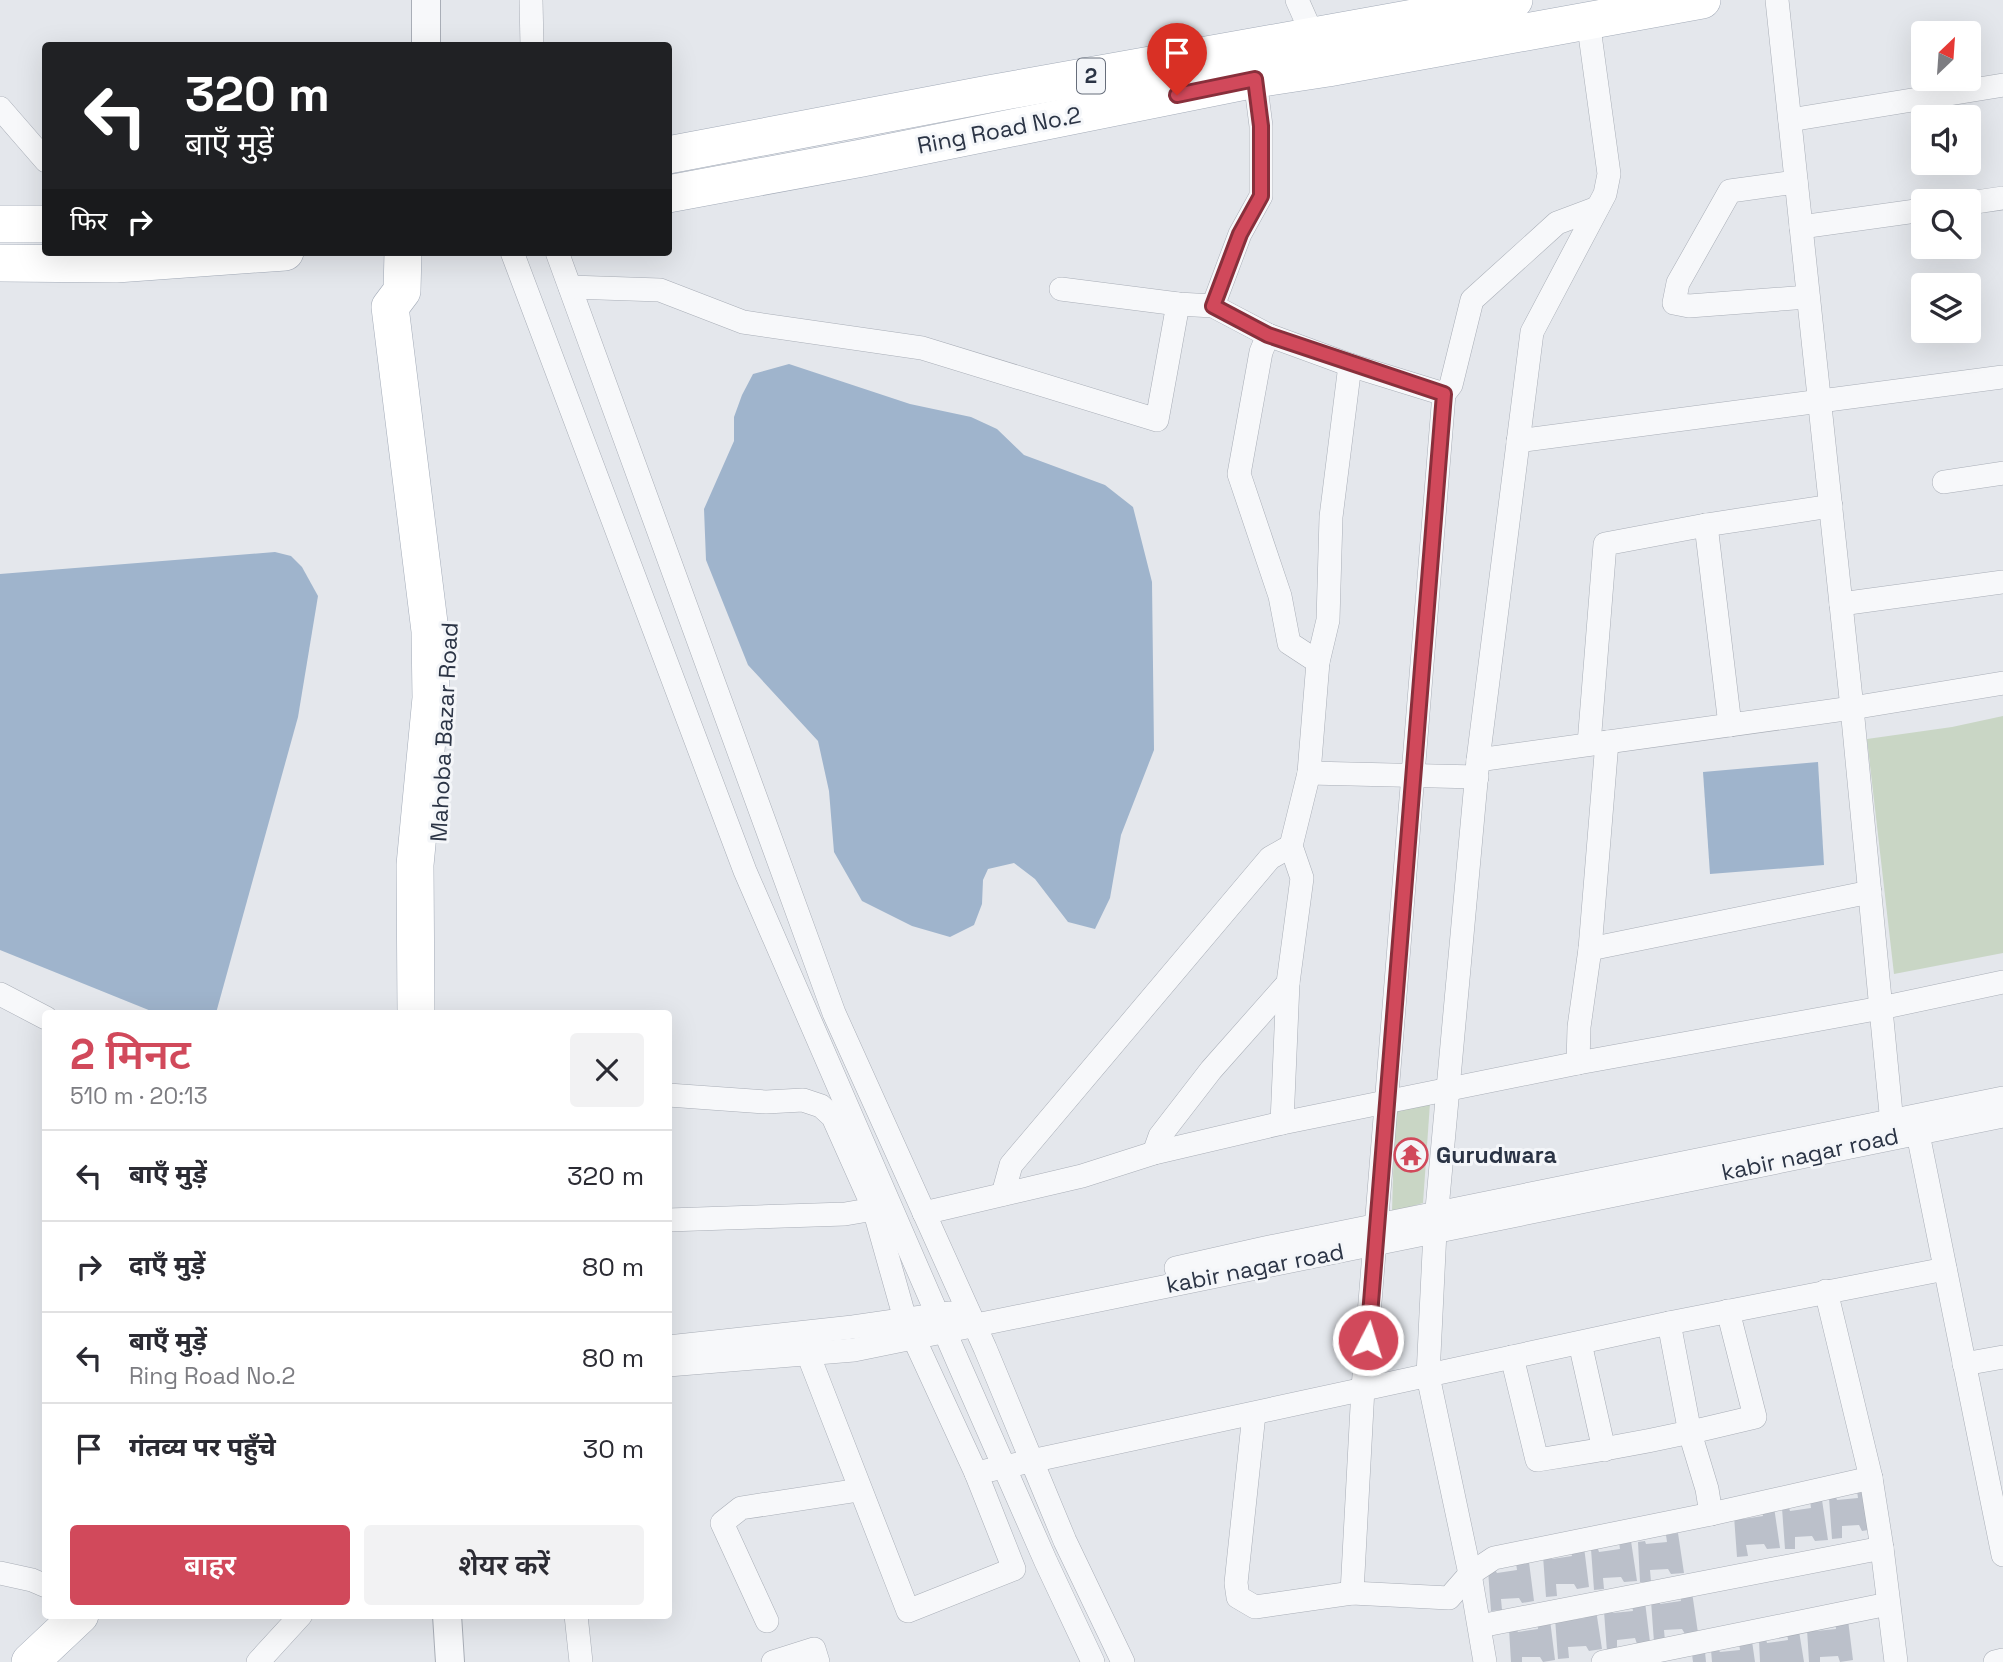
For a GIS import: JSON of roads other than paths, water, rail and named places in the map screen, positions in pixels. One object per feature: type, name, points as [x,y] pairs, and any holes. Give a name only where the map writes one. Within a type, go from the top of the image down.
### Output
[{"type":"main road","name":"Ring Road No.2","points":[[672,154],[1514,0]]},
{"type":"main road","name":"Ring Road No.2","points":[[672,193],[1255,79],[1702,0]]},
{"type":"main road","points":[[0,224],[42,224]]},
{"type":"main road","points":[[0,263],[117,264],[229,256]]},
{"type":"main road","name":"Mahoba Bazar Road","points":[[403,256],[402,291],[390,307],[430,631],[438,737],[438,1010]]},
{"type":"main road","name":"Mahoba Bazar Road","points":[[416,1010],[415,865],[438,737]]},
{"type":"main road","points":[[30,1662],[76,1619]]},
{"type":"main road","points":[[56,1662],[100,1619]]},
{"type":"street","points":[[426,0],[426,42]]},
{"type":"street","points":[[531,0],[532,42]]},
{"type":"street","points":[[1297,0],[1313,36]]},
{"type":"street","points":[[1777,0],[1852,708],[1893,1129]]},
{"type":"street","points":[[1485,1662],[1470,1574],[1428,1376],[1436,1222],[1478,768],[1532,332],[1605,194],[1609,174],[1588,20]]},
{"type":"street","points":[[1213,306],[1240,234],[1261,196],[1261,126],[1255,79]]},
{"type":"street","points":[[1790,120],[2003,85]]},
{"type":"street","points":[[0,108],[42,156]]},
{"type":"street","points":[[1796,182],[1730,191],[1678,283],[1674,303],[1689,306],[1808,297]]},
{"type":"street","points":[[1981,201],[2003,198]]},
{"type":"street","points":[[1352,1593],[1363,1388],[1444,394],[1451,385],[1472,300],[1557,223],[1597,208]]},
{"type":"street","points":[[1801,228],[1911,212]]},
{"type":"street","points":[[514,256],[745,871],[1004,1467],[1093,1662]]},
{"type":"street","points":[[558,256],[834,1013],[971,1318],[1065,1541],[1123,1662]]},
{"type":"street","points":[[570,287],[660,290],[743,322],[922,348],[1157,420],[1178,304]]},
{"type":"street","points":[[1061,289],[1213,306],[1268,335],[1350,365],[1444,394]]},
{"type":"street","points":[[1268,335],[1261,352],[1239,474],[1280,596],[1289,643],[1318,662]]},
{"type":"street","points":[[1282,1123],[1288,983],[1302,878],[1291,846],[1309,774],[1318,662],[1328,620],[1331,517],[1350,365]]},
{"type":"street","points":[[1518,441],[2003,377]]},
{"type":"street","points":[[1944,482],[2003,473]]},
{"type":"street","points":[[1578,1063],[1579,1027],[1590,949],[1605,544],[1831,506]]},
{"type":"street","points":[[1706,525],[1730,725]]},
{"type":"street","points":[[1841,604],[2003,582]]},
{"type":"street","points":[[1309,774],[1414,776],[1478,768],[1598,743],[1852,708],[2003,683]]},
{"type":"street","points":[[1003,1194],[1011,1165],[1270,858],[1291,846]]},
{"type":"street","points":[[1590,949],[1870,892]]},
{"type":"street","points":[[924,1213],[1082,1176],[1154,1153],[1282,1123],[1578,1063],[1881,1008],[2003,982]]},
{"type":"street","points":[[1154,1153],[1160,1136],[1211,1070],[1288,983]]},
{"type":"street","points":[[0,994],[42,1016]]},
{"type":"street","points":[[672,1095],[766,1101],[803,1100],[821,1106],[833,1117],[874,1209],[909,1327],[976,1473],[1014,1569],[908,1611],[808,1354]]},
{"type":"street","points":[[2003,1098],[1916,1125],[2003,1555]]},
{"type":"street","name":"kabir nagar road","points":[[672,1365],[854,1350],[909,1327],[971,1318],[1893,1129],[2003,1116]]},
{"type":"street","points":[[672,1220],[845,1214],[874,1209]]},
{"type":"street","points":[[976,1473],[1669,1323],[1945,1269]]},
{"type":"street","points":[[1826,1291],[1871,1478],[1896,1662]]},
{"type":"street","points":[[1512,1357],[1537,1460],[1690,1433],[1755,1417],[1728,1311]]},
{"type":"street","points":[[1669,1323],[1690,1433],[1707,1489],[1711,1514]]},
{"type":"street","points":[[672,1347],[909,1327]]},
{"type":"street","points":[[1580,1343],[1604,1450]]},
{"type":"street","points":[[1964,1364],[2003,1357]]},
{"type":"street","points":[[1254,1414],[1236,1583],[1238,1597],[1255,1607],[1352,1593],[1449,1598],[1470,1574],[1494,1558],[1871,1478]]},
{"type":"street","points":[[767,1621],[722,1523],[741,1507],[859,1490]]},
{"type":"street","points":[[1480,1626],[1882,1548]]},
{"type":"street","points":[[0,1573],[42,1584]]},
{"type":"street","points":[[1603,1662],[1888,1604]]},
{"type":"street","points":[[258,1662],[297,1619]]},
{"type":"street","points":[[447,1619],[450,1662]]},
{"type":"street","points":[[576,1619],[581,1662]]},
{"type":"street","points":[[773,1662],[814,1649],[818,1662]]},
{"type":"street","points":[[1995,1662],[2003,1660]]},
{"type":"water","points":[[789,364],[910,404],[971,417],[997,429],[1024,455],[1105,485],[1133,507],[1152,582],[1154,750],[1121,835],[1110,898],[1095,929],[1068,922],[1035,879],[1014,863],[988,869],[983,880],[982,904],[974,925],[950,937],[912,926],[862,901],[834,852],[829,791],[818,741],[748,665],[706,560],[704,509],[734,441],[734,417],[742,395],[753,374]]},
{"type":"water","points":[[275,552],[291,556],[302,567],[318,596],[298,717],[217,1010],[149,1010],[0,950],[0,574]]},
{"type":"water","points":[[1818,762],[1824,865],[1710,874],[1703,772]]},
{"type":"place","name":"Gurudwara","points":[[1411,1155]]}]
